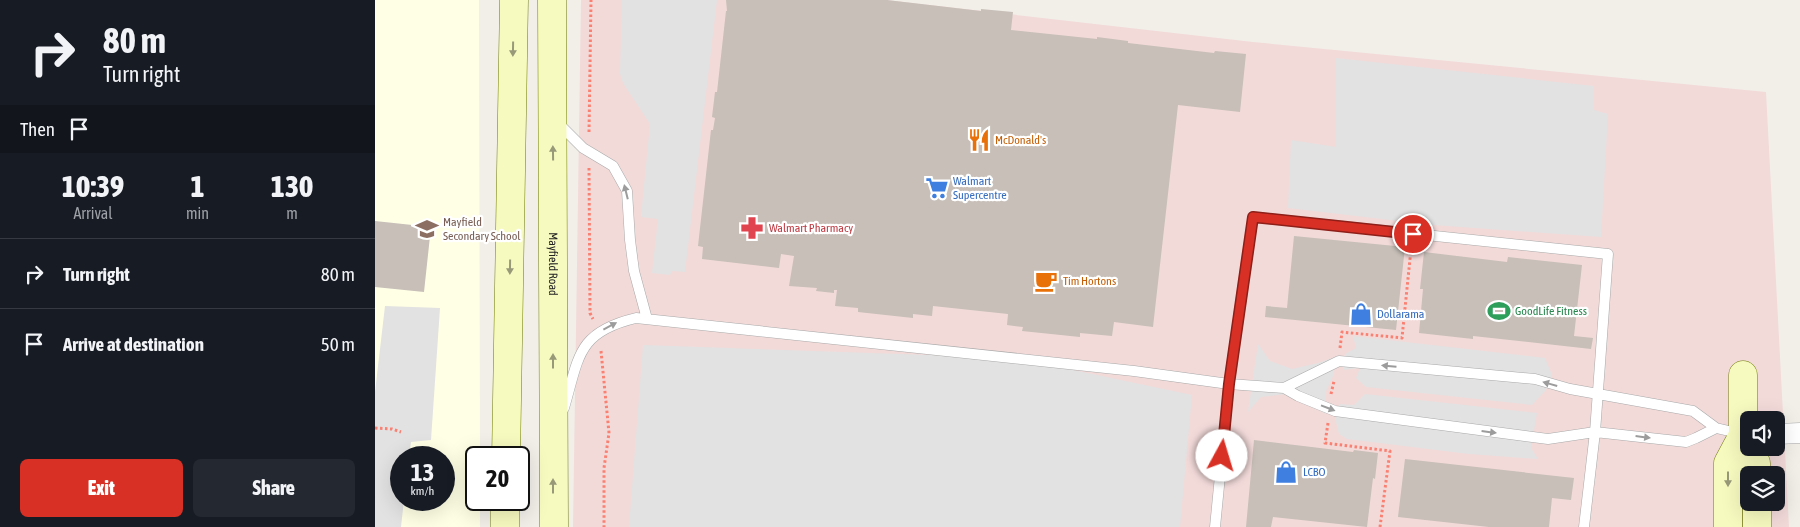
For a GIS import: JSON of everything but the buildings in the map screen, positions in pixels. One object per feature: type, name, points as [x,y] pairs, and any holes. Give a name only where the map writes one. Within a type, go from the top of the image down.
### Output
[{"type":"main road","points":[[506,446],[514,0]]},
{"type":"main road","name":"Mayfield Road","points":[[552,0],[553,527]]},
{"type":"main road","points":[[1743,375],[1745,411]]},
{"type":"main road","points":[[1728,527],[1728,464],[1740,445]]},
{"type":"main road","points":[[505,511],[505,527]]},
{"type":"main road","points":[[1757,511],[1757,527]]},
{"type":"street","points":[[1785,434],[1800,433]]},
{"type":"lane","points":[[552,118],[583,148],[613,166],[627,191],[634,271],[647,319]]},
{"type":"lane","points":[[1215,527],[1229,384],[1253,217],[1609,254],[1595,432],[1584,527]]},
{"type":"lane","points":[[553,444],[580,353],[591,338],[600,332],[618,322],[636,318],[1133,371],[1229,384],[1284,388],[1335,411],[1547,439],[1595,432],[1686,442],[1716,428]]},
{"type":"lane","points":[[1284,388],[1339,361],[1535,379],[1570,390],[1693,411],[1716,428],[1740,434]]},
{"type":"path","points":[[591,0],[589,151],[590,313],[600,332],[602,373],[609,432],[604,468],[604,527]]},
{"type":"path","points":[[1402,338],[1413,234]]},
{"type":"path","points":[[375,428],[392,429],[401,432]]},
{"type":"shaded area","name":"Mayfield Secondary School","points":[[375,0],[479,0],[480,446],[465,446],[465,511],[480,511],[480,527],[375,527]]},
{"type":"shaded area","points":[[581,0],[886,0],[1253,42],[1766,92],[1783,411],[1740,411],[1740,456],[1785,456],[1785,451],[1789,527],[573,527]]},
{"type":"shaded area","points":[[622,0],[717,0],[685,272],[672,271],[670,275],[652,273],[658,219],[641,217],[650,124],[623,83],[620,74]]},
{"type":"shaded area","points":[[1336,58],[1594,86],[1594,110],[1608,114],[1601,237],[1433,225],[1288,208],[1291,140],[1336,147]]},
{"type":"shaded area","points":[[385,306],[440,308],[431,440],[411,442],[410,446],[390,446],[390,511],[403,511],[401,527],[375,527],[375,392]]},
{"type":"shaded area","points":[[1353,336],[1545,358],[1552,375],[1546,390],[1532,405],[1366,387],[1356,378],[1360,368],[1343,370],[1345,354],[1356,348]]},
{"type":"shaded area","points":[[1258,344],[1270,361],[1292,369],[1335,357],[1334,374],[1326,391],[1326,414],[1286,394],[1261,397],[1248,412]]},
{"type":"shaded area","points":[[643,345],[1016,358],[1192,395],[1180,527],[629,527]]},
{"type":"shaded area","points":[[1365,394],[1537,413],[1531,448],[1538,459],[1469,454],[1347,439],[1339,434],[1335,418],[1340,404],[1354,405]]},
{"type":"place","name":"McDonald's","points":[[979,140]]},
{"type":"place","name":"Walmart Supercentre","points":[[937,188]]},
{"type":"place","name":"Walmart Pharmacy","points":[[752,228]]},
{"type":"place","name":"Mayfield Secondary School","points":[[427,229]]},
{"type":"place","name":"Tim Hortons","points":[[1046,281]]},
{"type":"place","name":"GoodLife Fitness","points":[[1499,311]]},
{"type":"place","name":"Dollarama","points":[[1361,314]]},
{"type":"place","name":"LCBO","points":[[1286,472]]},
{"type":"route","points":[[1222,456],[1229,384],[1253,217],[1413,234]]}]
